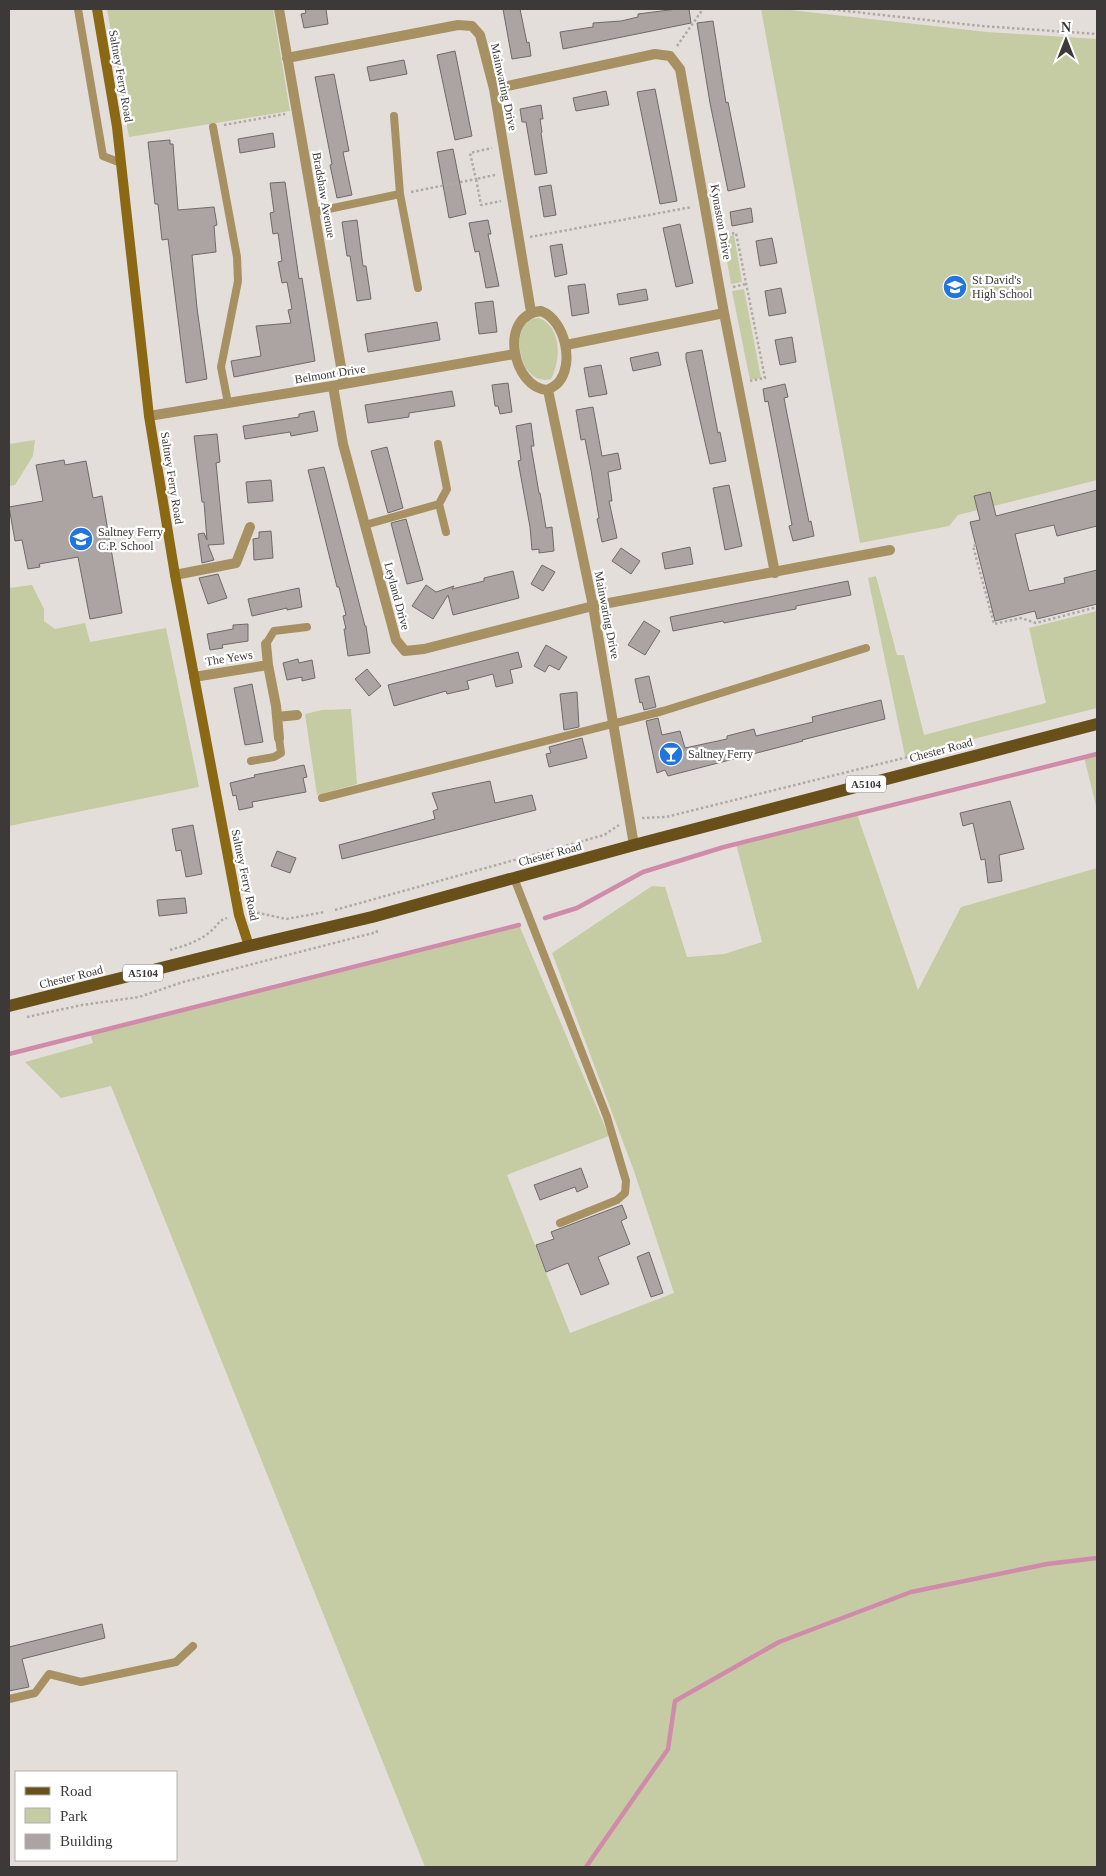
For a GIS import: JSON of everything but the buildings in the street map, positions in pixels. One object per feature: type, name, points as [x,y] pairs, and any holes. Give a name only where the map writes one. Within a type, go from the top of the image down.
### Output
[{"type":"main road","name":"Saltney Ferry Road","points":[[97,9],[117,127],[149,416],[194,677],[239,915],[249,946]]},
{"type":"main road","name":"Chester Road","points":[[9,1006],[372,917],[634,845],[1097,724]]},
{"type":"street","name":"Bradshaw Avenue","points":[[279,9],[314,212],[339,385]]},
{"type":"street","name":"Mainwaring Drive","points":[[287,58],[458,25],[472,26],[480,35],[494,89],[531,312]]},
{"type":"street","points":[[494,89],[656,54],[670,56]]},
{"type":"street","name":"Kynaston Drive","points":[[670,56],[680,69],[724,313],[775,573]]},
{"type":"street","points":[[541,311],[550,314],[566,345],[566,357],[561,378],[557,385],[548,390],[537,388],[522,371],[514,354],[516,330],[521,320],[531,312],[541,311]]},
{"type":"street","points":[[566,345],[724,313]]},
{"type":"street","name":"Belmont Drive","points":[[149,416],[514,354]]},
{"type":"street","name":"Leyland Drive","points":[[339,385],[343,444],[396,640],[405,651],[424,648],[593,606]]},
{"type":"street","name":"Mainwaring Drive","points":[[548,390],[593,606],[634,845]]},
{"type":"street","points":[[175,575],[236,563],[250,527]]},
{"type":"street","points":[[593,606],[890,550]]},
{"type":"street","name":"The Yews","points":[[266,644],[279,738]]},
{"type":"street","name":"The Yews","points":[[194,677],[268,665]]},
{"type":"street","points":[[277,717],[297,714]]},
{"type":"lane","points":[[78,9],[103,156],[121,164]]},
{"type":"lane","points":[[394,116],[400,194],[418,288]]},
{"type":"lane","points":[[213,127],[237,257],[238,282],[222,367],[228,403]]},
{"type":"lane","points":[[314,212],[400,194]]},
{"type":"lane","points":[[438,444],[447,489],[439,504],[446,532]]},
{"type":"lane","points":[[365,525],[439,504]]},
{"type":"lane","points":[[266,644],[274,631],[307,627]]},
{"type":"lane","points":[[322,798],[614,724],[714,696],[866,648]]},
{"type":"lane","points":[[251,761],[274,757],[281,753],[279,738]]},
{"type":"lane","points":[[514,878],[607,1118],[626,1181],[625,1193],[617,1200],[560,1223]]},
{"type":"lane","points":[[9,1699],[35,1694],[49,1674],[81,1682],[176,1662],[193,1646]]},
{"type":"path","points":[[670,56],[704,9]]},
{"type":"path","points":[[828,9],[981,26],[1097,34]]},
{"type":"path","points":[[213,127],[297,112]]},
{"type":"path","points":[[503,146],[470,153],[481,205],[512,199]]},
{"type":"path","points":[[400,194],[508,172]]},
{"type":"path","points":[[519,239],[705,204]]},
{"type":"path","points":[[711,238],[736,233],[765,378],[738,384]]},
{"type":"path","points":[[976,545],[973,546],[994,624],[1021,618],[1036,623],[1097,607]]},
{"type":"path","points":[[162,952],[189,945],[211,931],[221,920],[239,915],[259,913],[286,919],[328,912],[604,835],[630,818],[666,818],[928,752]]},
{"type":"path","points":[[27,1018],[82,1005],[139,997],[183,982],[377,932],[372,917]]},
{"type":"green space","points":[[107,9],[273,9],[290,111],[129,137]]},
{"type":"green space","name":"St David's High School","points":[[761,9],[781,9],[987,32],[1097,39],[1097,480],[958,515],[949,526],[860,543]]},
{"type":"green space","points":[[734,235],[742,282],[731,284],[723,238]]},
{"type":"green space","points":[[744,289],[761,378],[750,380],[732,291]]},
{"type":"green space","points":[[539,318],[547,322],[556,336],[557,363],[551,379],[541,380],[533,376],[526,369],[520,349],[522,329],[528,320]]},
{"type":"green space","points":[[35,440],[33,456],[15,485],[9,486],[9,444]]},
{"type":"green space","points":[[876,576],[897,655],[904,655],[924,735],[1046,703],[1029,628],[1097,611],[1097,708],[905,756],[868,578]]},
{"type":"green space","points":[[32,585],[44,609],[44,621],[55,629],[85,623],[90,642],[166,628],[199,787],[9,826],[9,588]]},
{"type":"green space","points":[[351,709],[357,784],[317,795],[305,714],[322,710]]},
{"type":"green space","points":[[1097,754],[1097,810],[1084,757]]},
{"type":"green space","points":[[857,814],[918,990],[961,907],[1097,868],[1097,1867],[425,1867],[111,1086],[61,1098],[25,1062],[93,1043],[90,1034],[519,925],[609,1136],[507,1175],[570,1333],[674,1293],[634,1171],[552,953],[652,886],[665,887],[687,957],[724,954],[762,942],[736,844]]},
{"type":"waterway","points":[[545,918],[577,908],[643,872],[724,847],[1097,754]]},
{"type":"waterway","points":[[9,1054],[519,925]]},
{"type":"waterway","points":[[586,1867],[668,1749],[675,1701],[779,1642],[911,1592],[1047,1564],[1097,1558]]},
{"type":"place","name":"St David's High School","points":[[955,287]]},
{"type":"place","name":"Saltney Ferry C.P. School","points":[[81,539]]},
{"type":"place","name":"Saltney Ferry","points":[[671,754]]}]
